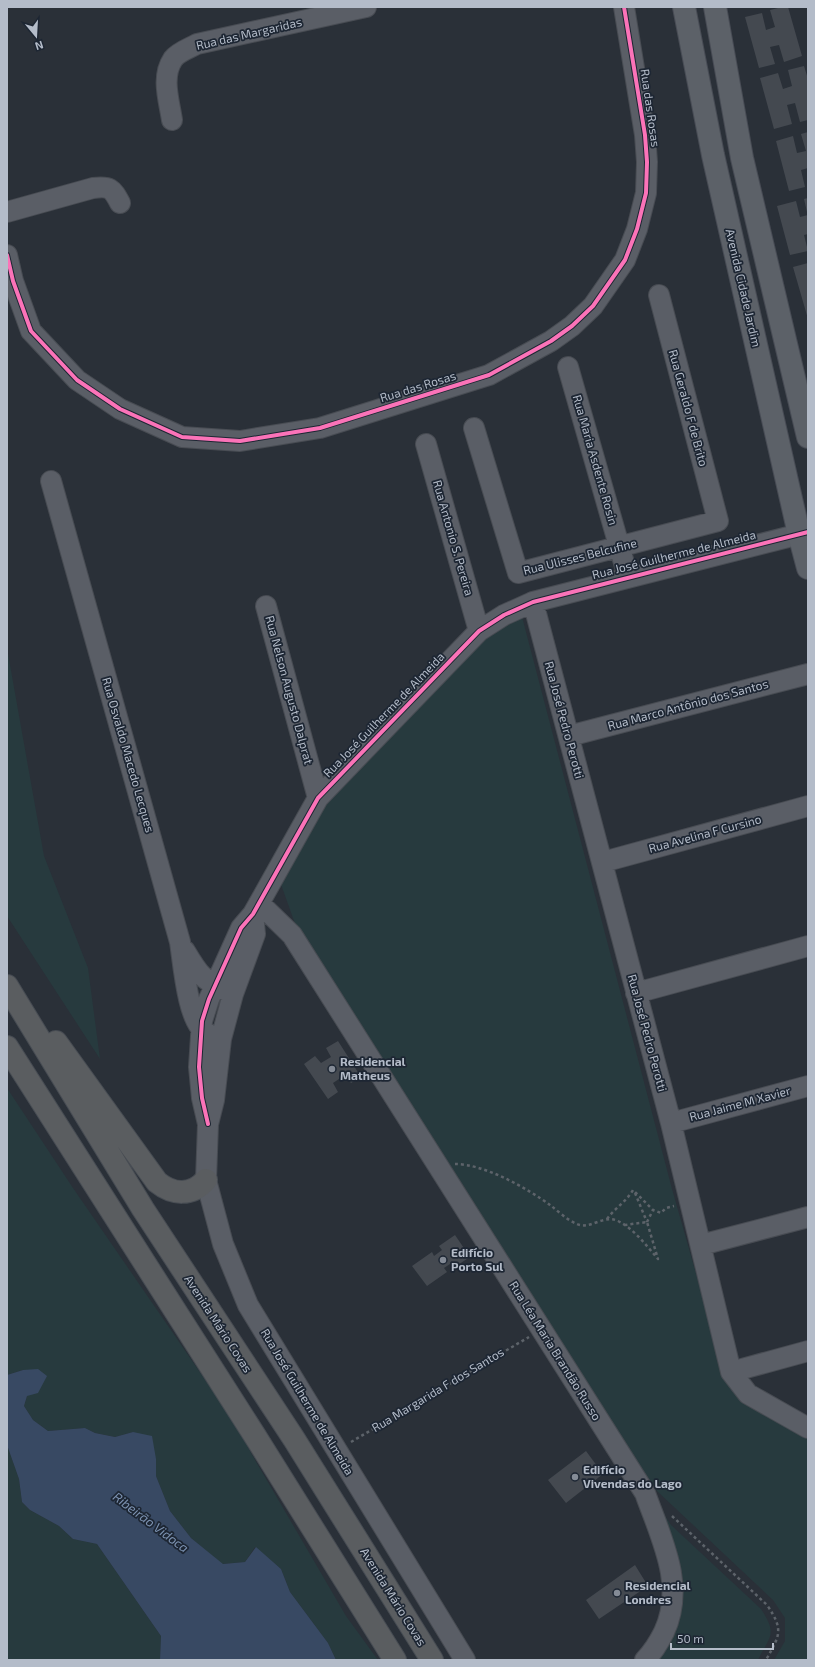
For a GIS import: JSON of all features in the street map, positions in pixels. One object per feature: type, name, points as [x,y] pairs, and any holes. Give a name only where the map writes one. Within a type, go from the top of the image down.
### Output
[{"type":"highway","points":[[7,974],[157,1182],[166,1189],[176,1192],[187,1192],[197,1188],[206,1180]]},
{"type":"highway","name":"Avenida Mário Covas","points":[[7,986],[143,1209],[294,1439],[432,1660]]},
{"type":"highway","points":[[7,1047],[251,1429],[395,1660]]},
{"type":"main road","name":"Avenida Cidade Jardim","points":[[684,7],[713,155],[803,533],[808,568]]},
{"type":"main road","points":[[715,7],[742,158],[808,437]]},
{"type":"street","name":"Rua das Margaridas","points":[[172,120],[166,79],[174,58],[186,49],[205,43],[366,7]]},
{"type":"street","name":"Rua das Rosas","points":[[7,255],[31,331],[77,380],[120,409],[182,437],[240,441],[320,428],[489,375],[551,341],[572,326],[593,306],[625,260],[637,229],[646,193],[647,162],[645,135],[624,7]]},
{"type":"street","points":[[7,212],[93,188],[102,187],[109,188],[114,191],[120,203]]},
{"type":"street","name":"Rua Geraldo F de Brito","points":[[659,295],[718,521]]},
{"type":"street","name":"Rua Maria Asdente Rosin","points":[[568,367],[628,577]]},
{"type":"street","name":"Rua Ulisses Belcufine","points":[[474,428],[518,573],[620,548],[718,521]]},
{"type":"street","name":"Rua Antonio S. Pereira","points":[[426,444],[479,631]]},
{"type":"street","name":"Rua Osvaldo Macedo Lecques","points":[[51,481],[180,942],[191,1011],[201,1030]]},
{"type":"street","name":"Rua José Guilherme de Almeida","points":[[465,1660],[248,1305],[223,1244],[206,1180],[208,1124],[214,1100],[221,1039],[224,990],[241,928],[256,908],[318,798],[479,631],[504,614],[533,602],[803,533]]},
{"type":"street","name":"Rua José Pedro Perotti","points":[[533,602],[671,1123],[731,1372],[748,1394],[808,1428]]},
{"type":"street","name":"Rua Nelson Augusto Dalprat","points":[[266,606],[318,798]]},
{"type":"street","name":"Rua Marco Antônio dos Santos","points":[[569,736],[808,674]]},
{"type":"street","name":"Rua Avelina F Cursino","points":[[603,862],[808,806]]},
{"type":"street","name":"Rua Léa Maria Brandão Russo","points":[[256,908],[292,935],[645,1493],[668,1556],[672,1575],[673,1602],[668,1624],[658,1645],[645,1660]]},
{"type":"street","points":[[180,942],[196,969],[206,980],[224,990]]},
{"type":"street","points":[[636,993],[808,946]]},
{"type":"street","name":"Rua José Guilherme de Almeida","points":[[208,1124],[202,1098],[200,1067],[202,1020],[224,990]]},
{"type":"street","points":[[201,1030],[221,1039]]},
{"type":"street","name":"Rua Jaime M Xavier","points":[[671,1123],[808,1086]]},
{"type":"street","points":[[701,1245],[808,1217]]},
{"type":"street","points":[[731,1372],[808,1351]]},
{"type":"path","points":[[452,1166],[456,1164],[476,1167],[494,1174],[529,1192],[577,1225],[584,1226],[606,1219],[616,1220],[625,1225],[658,1259],[647,1222],[633,1190]]},
{"type":"path","points":[[633,1190],[654,1210],[661,1213],[666,1208],[672,1206],[690,1205]]},
{"type":"path","points":[[606,1219],[613,1211],[628,1199],[633,1190]]},
{"type":"path","points":[[647,1222],[654,1210]]},
{"type":"path","points":[[625,1225],[647,1222]]},
{"type":"path","points":[[671,1515],[767,1605],[778,1620],[778,1639],[766,1660]]},
{"type":"green space","points":[[521,613],[672,1189],[726,1379],[808,1438],[808,1660],[774,1660],[785,1641],[785,1618],[773,1600],[657,1491],[641,1473],[298,932],[278,876],[323,803],[482,639]]},
{"type":"green space","points":[[7,648],[44,856],[88,968],[100,1059],[7,916]]},
{"type":"green space","points":[[7,1088],[73,1188],[237,1426],[251,1453],[346,1616],[378,1660],[336,1660],[328,1643],[290,1592],[281,1569],[255,1547],[245,1562],[222,1564],[191,1538],[170,1511],[156,1476],[156,1459],[133,1432],[115,1437],[95,1433],[85,1428],[48,1431],[33,1420],[24,1406],[27,1396],[23,1370],[7,1375]]},
{"type":"green space","points":[[7,1445],[19,1479],[22,1502],[30,1510],[59,1526],[73,1539],[97,1544],[161,1636],[160,1660],[7,1660]]},
{"type":"green space","points":[[659,1507],[671,1525],[761,1609],[771,1630],[769,1640],[758,1660],[659,1660],[668,1643],[680,1593],[677,1554]]},
{"type":"water","name":"Ribeirão Vidoca","points":[[38,1369],[47,1376],[38,1393],[27,1396],[24,1406],[33,1420],[48,1431],[85,1428],[95,1433],[115,1437],[133,1432],[152,1436],[156,1459],[156,1476],[170,1511],[191,1538],[223,1564],[245,1562],[256,1547],[281,1569],[290,1592],[328,1643],[336,1660],[160,1660],[161,1636],[97,1544],[73,1539],[59,1526],[30,1510],[22,1502],[19,1479],[7,1445],[7,1375],[23,1370]]},
{"type":"building","points":[[788,7],[802,56],[784,62],[779,45],[770,47],[775,64],[759,68],[745,17],[762,13],[766,30],[775,27],[770,10]]},
{"type":"building","points":[[804,66],[808,79],[808,120],[800,122],[795,103],[787,105],[792,124],[774,129],[760,78],[778,73],[783,89],[792,86],[788,70]]},
{"type":"building","points":[[808,132],[808,168],[801,170],[805,187],[789,191],[776,141],[793,136],[797,153],[806,151],[801,134]]},
{"type":"building","points":[[808,198],[808,212],[807,212],[804,199]]},
{"type":"building","points":[[796,201],[800,217],[808,215],[808,234],[804,235],[808,251],[790,255],[777,206]]},
{"type":"building","points":[[808,263],[808,319],[793,267]]},
{"type":"building","name":"Residencial Matheus","points":[[338,1041],[361,1077],[351,1083],[345,1075],[333,1083],[338,1092],[328,1099],[304,1064],[315,1056],[321,1063],[331,1057],[326,1048]]},
{"type":"building","name":"Edifício Porto Sul","points":[[455,1235],[470,1257],[453,1268],[450,1264],[444,1268],[447,1272],[427,1286],[412,1266],[432,1252],[434,1256],[442,1250],[439,1246]]},
{"type":"building","name":"Edifício Vivendas do Lago","points":[[586,1451],[603,1474],[566,1503],[548,1480]]},
{"type":"building","name":"Residencial Londres","points":[[635,1565],[648,1586],[599,1619],[586,1600]]},
{"type":"cycle path","points":[[7,255],[13,281],[31,331],[77,380],[120,409],[182,437],[240,441],[320,428],[489,375],[551,341],[572,326],[593,306],[625,260],[637,229],[646,193],[647,162],[645,135],[624,7]]},
{"type":"cycle path","points":[[208,1124],[202,1098],[199,1067],[202,1021],[209,999],[241,928],[253,914],[318,798],[479,631],[504,615],[533,602],[808,532]]},
{"type":"place","name":"Residencial Matheus","points":[[332,1069]]},
{"type":"place","name":"Edifício Porto Sul","points":[[443,1260]]},
{"type":"place","name":"Edifício Vivendas do Lago","points":[[575,1477]]},
{"type":"place","name":"Residencial Londres","points":[[617,1593]]}]
